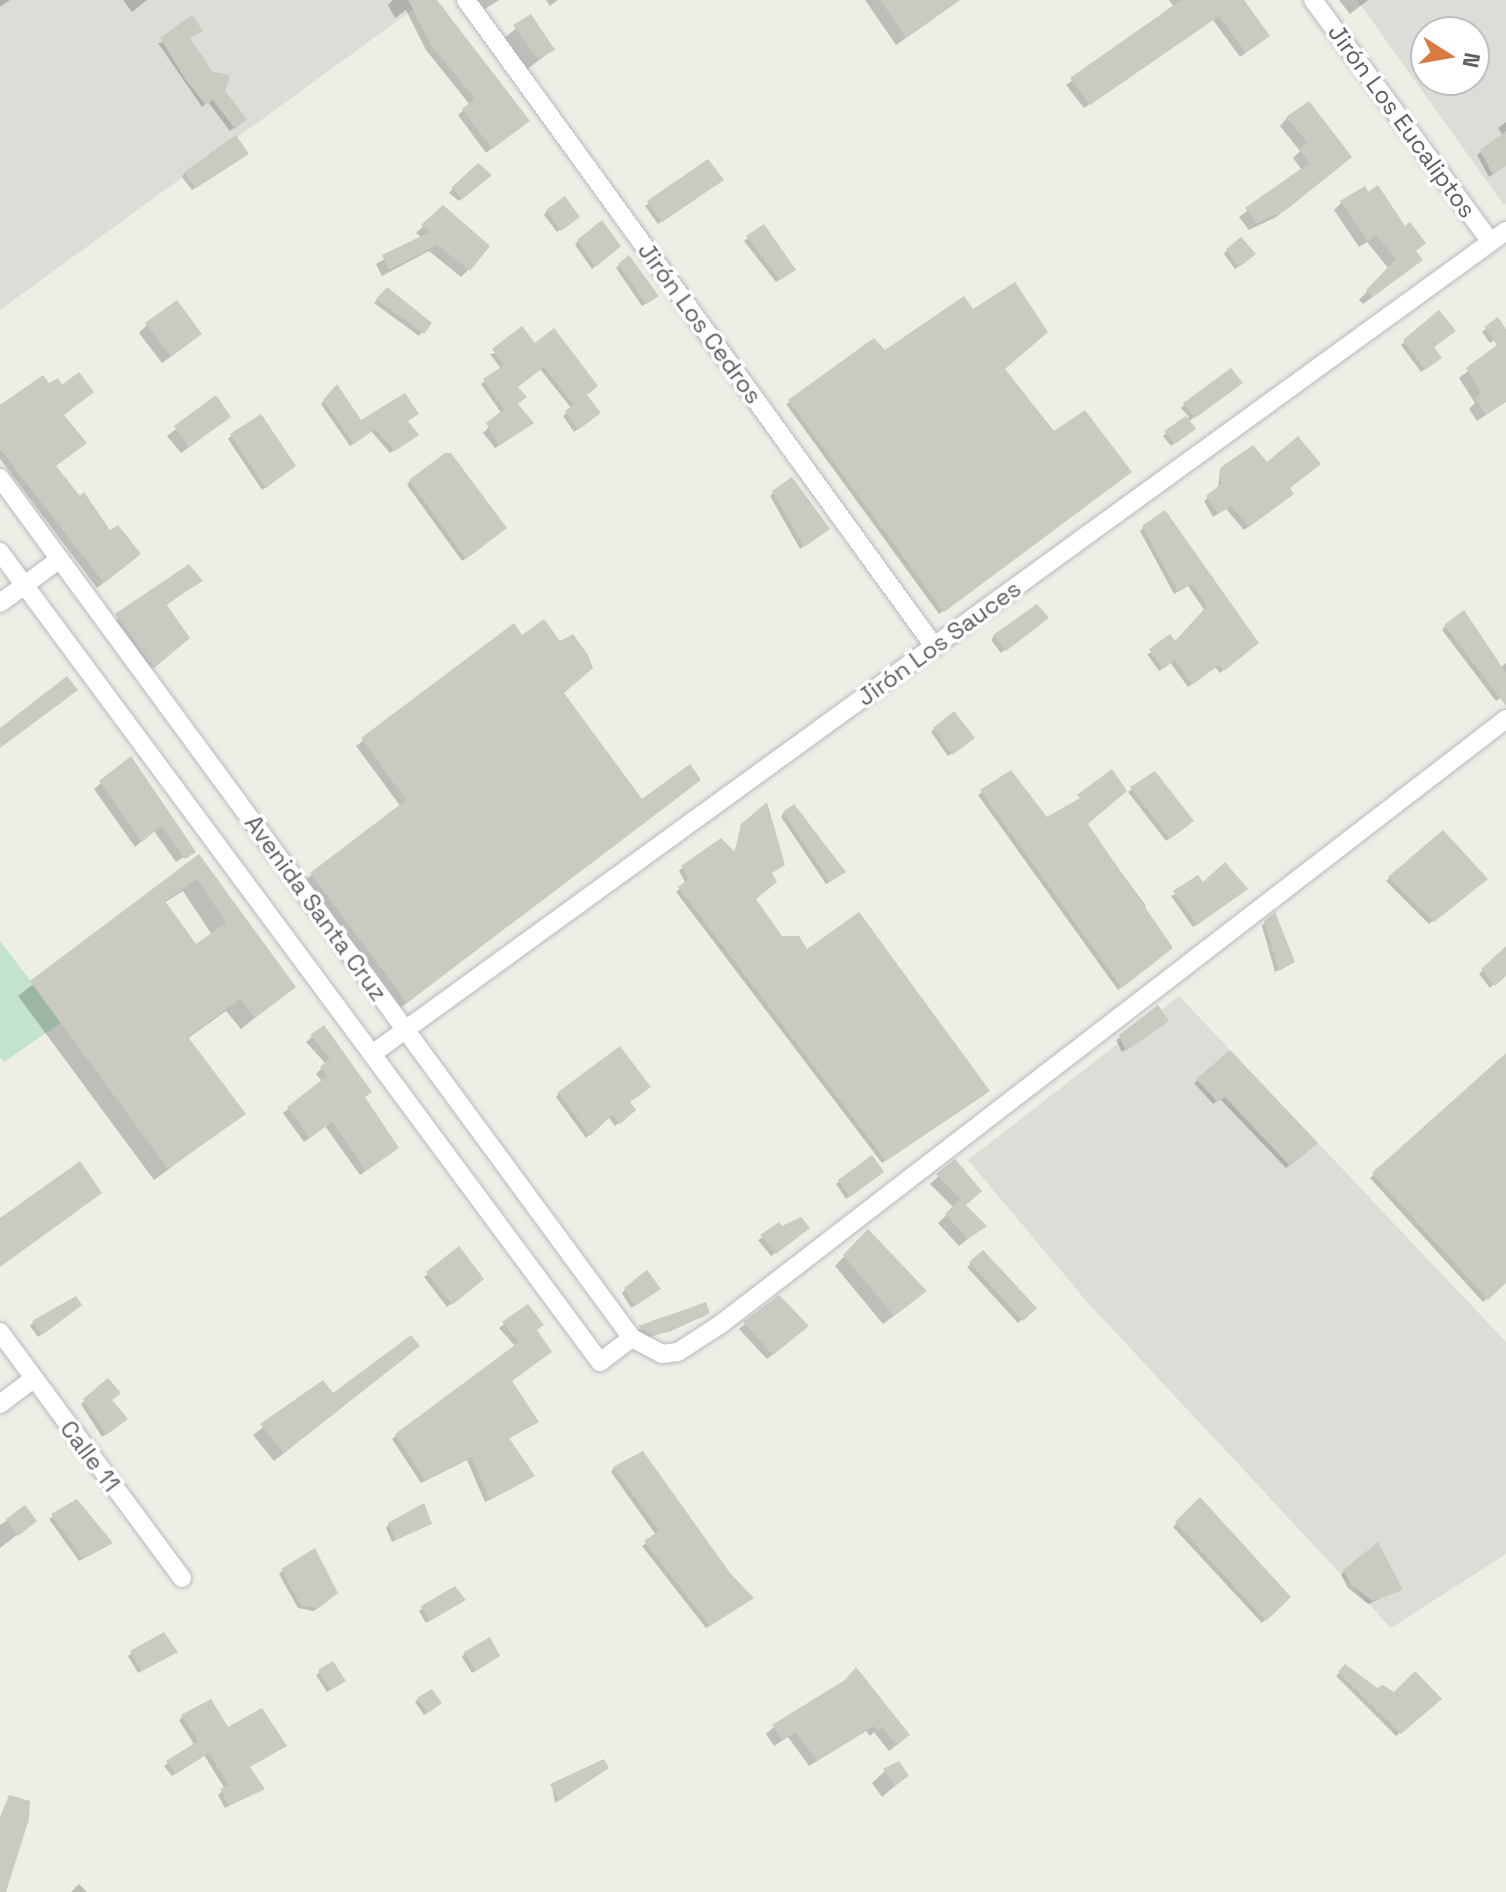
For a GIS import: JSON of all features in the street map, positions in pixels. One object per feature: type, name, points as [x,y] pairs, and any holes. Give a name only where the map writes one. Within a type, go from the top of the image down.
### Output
[{"type":"street","name":"Jirón Los Cedros","points":[[466,0],[934,646]]},
{"type":"street","name":"Jirón Los Eucaliptos","points":[[1313,0],[1499,237]]},
{"type":"street","name":"Jirón Los Sauces","points":[[372,1054],[1499,237]]},
{"type":"street","name":"Avenida Santa Cruz","points":[[0,478],[632,1338],[600,1362],[0,552]]},
{"type":"street","points":[[0,603],[60,559]]},
{"type":"street","points":[[632,1338],[662,1354],[678,1352],[721,1324],[1506,719]]},
{"type":"street","name":"Calle 11","points":[[0,1332],[182,1578]]},
{"type":"street","points":[[0,1404],[33,1379]]},
{"type":"shaded area","points":[[0,0],[426,0],[0,310]]},
{"type":"shaded area","points":[[1357,0],[1506,0],[1506,204],[1426,96],[1490,96],[1490,16],[1410,16],[1410,74]]},
{"type":"shaded area","points":[[1179,996],[1506,1342],[1506,1554],[1391,1628],[1088,1303],[968,1160]]},
{"type":"green space","points":[[0,941],[62,1022],[4,1062],[0,1057]]},
{"type":"building","points":[[408,0],[437,0],[530,121],[492,149],[462,109],[475,99],[431,45]]},
{"type":"building","points":[[880,0],[960,0],[906,38]]},
{"type":"building","points":[[1181,0],[1244,0],[1270,36],[1246,53],[1219,16],[1090,105],[1070,78]]},
{"type":"building","points":[[531,14],[555,50],[538,59],[513,25]]},
{"type":"building","points":[[192,15],[203,31],[190,38],[213,72],[230,75],[225,91],[247,119],[235,129],[213,100],[206,105],[185,79],[160,38]]},
{"type":"building","points":[[1309,101],[1352,157],[1286,210],[1257,223],[1245,208],[1309,163],[1299,149],[1307,142],[1286,117]]},
{"type":"building","points":[[1506,131],[1506,166],[1493,175],[1480,150]]},
{"type":"building","points":[[236,135],[249,154],[196,188],[184,172]]},
{"type":"building","points":[[708,159],[724,180],[662,222],[647,201]]},
{"type":"building","points":[[478,163],[492,175],[463,199],[451,188]]},
{"type":"building","points":[[1378,185],[1405,226],[1410,222],[1426,243],[1416,251],[1423,260],[1372,297],[1366,290],[1396,259],[1376,235],[1368,241],[1340,201],[1365,186],[1368,192]]},
{"type":"building","points":[[565,196],[580,217],[561,231],[546,210]]},
{"type":"building","points":[[443,205],[490,246],[470,271],[437,245],[389,270],[382,255],[430,232],[421,225]]},
{"type":"building","points":[[602,220],[621,246],[596,267],[577,240]]},
{"type":"building","points":[[764,224],[796,270],[780,280],[746,236]]},
{"type":"building","points":[[1241,237],[1256,254],[1239,267],[1226,249]]},
{"type":"building","points":[[629,255],[659,296],[646,304],[618,264]]},
{"type":"building","points":[[1015,282],[1048,332],[1005,369],[1054,431],[1085,410],[1132,472],[944,612],[788,400],[874,338],[885,350],[964,296],[973,309]]},
{"type":"building","points":[[387,287],[432,323],[424,334],[376,299]]},
{"type":"building","points":[[177,300],[202,334],[171,356],[145,323]]},
{"type":"building","points":[[1439,310],[1456,331],[1434,347],[1442,358],[1425,370],[1403,340]]},
{"type":"building","points":[[1498,317],[1506,329],[1506,402],[1486,415],[1475,399],[1481,393],[1466,368],[1497,345],[1484,327]]},
{"type":"building","points":[[522,326],[535,343],[554,328],[598,386],[587,395],[601,413],[578,430],[565,411],[574,405],[544,367],[518,387],[527,397],[518,404],[534,423],[499,446],[486,423],[504,409],[483,379],[504,365],[492,349]]},
{"type":"building","points":[[1231,368],[1243,383],[1195,418],[1183,403]]},
{"type":"building","points":[[79,372],[94,392],[64,415],[87,443],[56,466],[80,496],[84,492],[110,530],[118,525],[141,554],[104,583],[0,449],[0,405],[43,375],[49,383],[58,378],[62,385]]},
{"type":"building","points":[[337,384],[361,420],[405,393],[419,414],[408,421],[419,435],[395,451],[375,429],[354,444],[323,400]]},
{"type":"building","points":[[216,395],[231,417],[189,447],[174,426]]},
{"type":"building","points":[[261,414],[296,466],[266,488],[230,434]]},
{"type":"building","points":[[1186,416],[1196,429],[1175,444],[1164,431]]},
{"type":"building","points":[[1298,436],[1321,464],[1290,488],[1294,494],[1249,527],[1231,506],[1218,514],[1206,496],[1221,484],[1220,468],[1253,445],[1267,462]]},
{"type":"building","points":[[445,453],[451,453],[507,528],[466,559],[409,480]]},
{"type":"building","points":[[792,477],[830,529],[804,547],[772,491]]},
{"type":"building","points":[[1165,510],[1259,643],[1224,671],[1219,665],[1192,685],[1175,660],[1163,669],[1149,649],[1170,634],[1175,641],[1207,606],[1192,584],[1178,592],[1142,526]]},
{"type":"building","points":[[189,564],[203,581],[166,604],[190,638],[154,668],[115,614]]},
{"type":"building","points":[[1037,604],[1049,618],[1006,651],[993,635]]},
{"type":"building","points":[[1464,610],[1506,673],[1506,706],[1444,625]]},
{"type":"building","points":[[544,619],[560,641],[573,634],[588,655],[593,668],[564,693],[642,799],[690,764],[701,780],[407,1003],[310,873],[406,800],[361,738],[514,623],[522,635]]},
{"type":"building","points":[[67,676],[78,690],[0,748],[0,728]]},
{"type":"building","points":[[954,711],[975,738],[952,755],[933,728]]},
{"type":"building","points":[[131,756],[196,852],[185,859],[161,826],[142,842],[99,781]]},
{"type":"building","points":[[1112,769],[1127,791],[1088,824],[1173,948],[1122,988],[980,790],[1011,770],[1047,817],[1080,798],[1077,795]]},
{"type":"building","points":[[1155,771],[1194,821],[1170,839],[1130,787]]},
{"type":"building","points":[[767,802],[785,865],[772,873],[777,882],[756,899],[782,936],[799,936],[807,949],[859,912],[990,1091],[886,1161],[678,887],[689,879],[681,866],[721,838],[735,852],[741,824]]},
{"type":"building","points":[[794,804],[846,872],[830,882],[783,812]]},
{"type":"building","points":[[1443,830],[1488,879],[1434,922],[1388,877]]},
{"type":"building","points":[[199,854],[296,987],[255,1018],[240,999],[188,1037],[246,1114],[168,1169],[30,981]],"holes":[[[197,879],[226,923],[196,944],[165,901]]]},
{"type":"building","points":[[1225,862],[1248,889],[1197,925],[1173,891],[1198,875],[1203,882]]},
{"type":"building","points":[[1275,912],[1295,962],[1279,971],[1264,921]]},
{"type":"building","points":[[1506,946],[1506,976],[1495,986],[1481,969]]},
{"type":"building","points":[[1158,1005],[1169,1021],[1126,1051],[1119,1035]]},
{"type":"building","points":[[324,1025],[372,1092],[365,1097],[399,1148],[366,1171],[332,1122],[310,1138],[287,1107],[327,1076],[320,1067],[330,1058],[310,1035]]},
{"type":"building","points":[[620,1046],[651,1087],[630,1102],[636,1110],[620,1124],[612,1115],[590,1136],[558,1092]]},
{"type":"building","points":[[1230,1050],[1318,1143],[1290,1166],[1225,1097],[1218,1102],[1196,1079]]},
{"type":"building","points":[[1506,1053],[1506,1283],[1488,1300],[1372,1173]]},
{"type":"building","points":[[872,1155],[884,1172],[850,1197],[838,1180]]},
{"type":"building","points":[[955,1159],[982,1191],[966,1205],[936,1174]]},
{"type":"building","points":[[80,1161],[102,1193],[0,1267],[0,1218]]},
{"type":"building","points":[[960,1199],[987,1226],[968,1239],[945,1214]]},
{"type":"building","points":[[801,1217],[810,1228],[776,1254],[760,1235],[779,1222],[782,1226]]},
{"type":"building","points":[[868,1229],[927,1291],[894,1316],[843,1255]]},
{"type":"building","points":[[459,1246],[484,1279],[452,1305],[426,1272]]},
{"type":"building","points":[[983,1250],[1037,1308],[1023,1321],[969,1262]]},
{"type":"building","points":[[647,1270],[661,1289],[635,1306],[624,1288]]},
{"type":"building","points":[[779,1295],[809,1326],[773,1355],[743,1322]]},
{"type":"building","points":[[76,1296],[82,1305],[42,1335],[32,1321]]},
{"type":"building","points":[[706,1302],[710,1313],[669,1332],[652,1335],[638,1326]]},
{"type":"building","points":[[528,1304],[544,1325],[537,1330],[552,1352],[512,1381],[539,1422],[509,1438],[535,1476],[490,1500],[471,1457],[425,1480],[395,1434],[519,1342],[502,1322]]},
{"type":"building","points":[[411,1335],[420,1346],[284,1453],[260,1424],[323,1380],[333,1393]]},
{"type":"building","points":[[108,1378],[121,1393],[112,1400],[128,1419],[106,1435],[83,1399]]},
{"type":"building","points":[[643,1451],[730,1573],[754,1598],[710,1626],[644,1541],[659,1531],[613,1467]]},
{"type":"building","points":[[1200,1497],[1291,1597],[1266,1621],[1175,1522]]},
{"type":"building","points":[[77,1499],[113,1543],[83,1559],[51,1514]]},
{"type":"building","points":[[424,1503],[432,1524],[396,1540],[388,1523]]},
{"type":"building","points":[[25,1505],[37,1521],[18,1536],[6,1519]]},
{"type":"building","points":[[1378,1542],[1403,1590],[1372,1601],[1351,1585],[1343,1570]]},
{"type":"building","points":[[315,1548],[338,1593],[319,1608],[301,1605],[281,1569]]},
{"type":"building","points":[[455,1586],[466,1600],[430,1621],[421,1606]]},
{"type":"building","points":[[164,1632],[178,1652],[142,1671],[130,1651]]},
{"type":"building","points":[[490,1637],[500,1656],[476,1671],[464,1652]]},
{"type":"building","points":[[333,1661],[346,1681],[331,1690],[318,1670]]},
{"type":"building","points":[[1345,1664],[1377,1688],[1383,1685],[1394,1692],[1415,1671],[1442,1699],[1401,1734],[1338,1672]]},
{"type":"building","points":[[856,1667],[910,1735],[897,1745],[882,1727],[878,1731],[874,1726],[817,1761],[796,1732],[782,1740],[772,1725],[845,1680]]},
{"type":"building","points":[[432,1689],[442,1703],[428,1713],[417,1698]]},
{"type":"building","points":[[211,1699],[228,1727],[262,1708],[287,1746],[250,1767],[265,1789],[229,1806],[220,1789],[228,1785],[209,1753],[176,1774],[166,1761],[198,1741],[181,1715]]},
{"type":"building","points":[[604,1759],[609,1768],[559,1801],[550,1784]]},
{"type":"building","points":[[899,1761],[909,1776],[895,1786],[883,1769]]},
{"type":"building","points":[[9,1795],[30,1801],[29,1819],[6,1892],[0,1892],[0,1817]]}]
